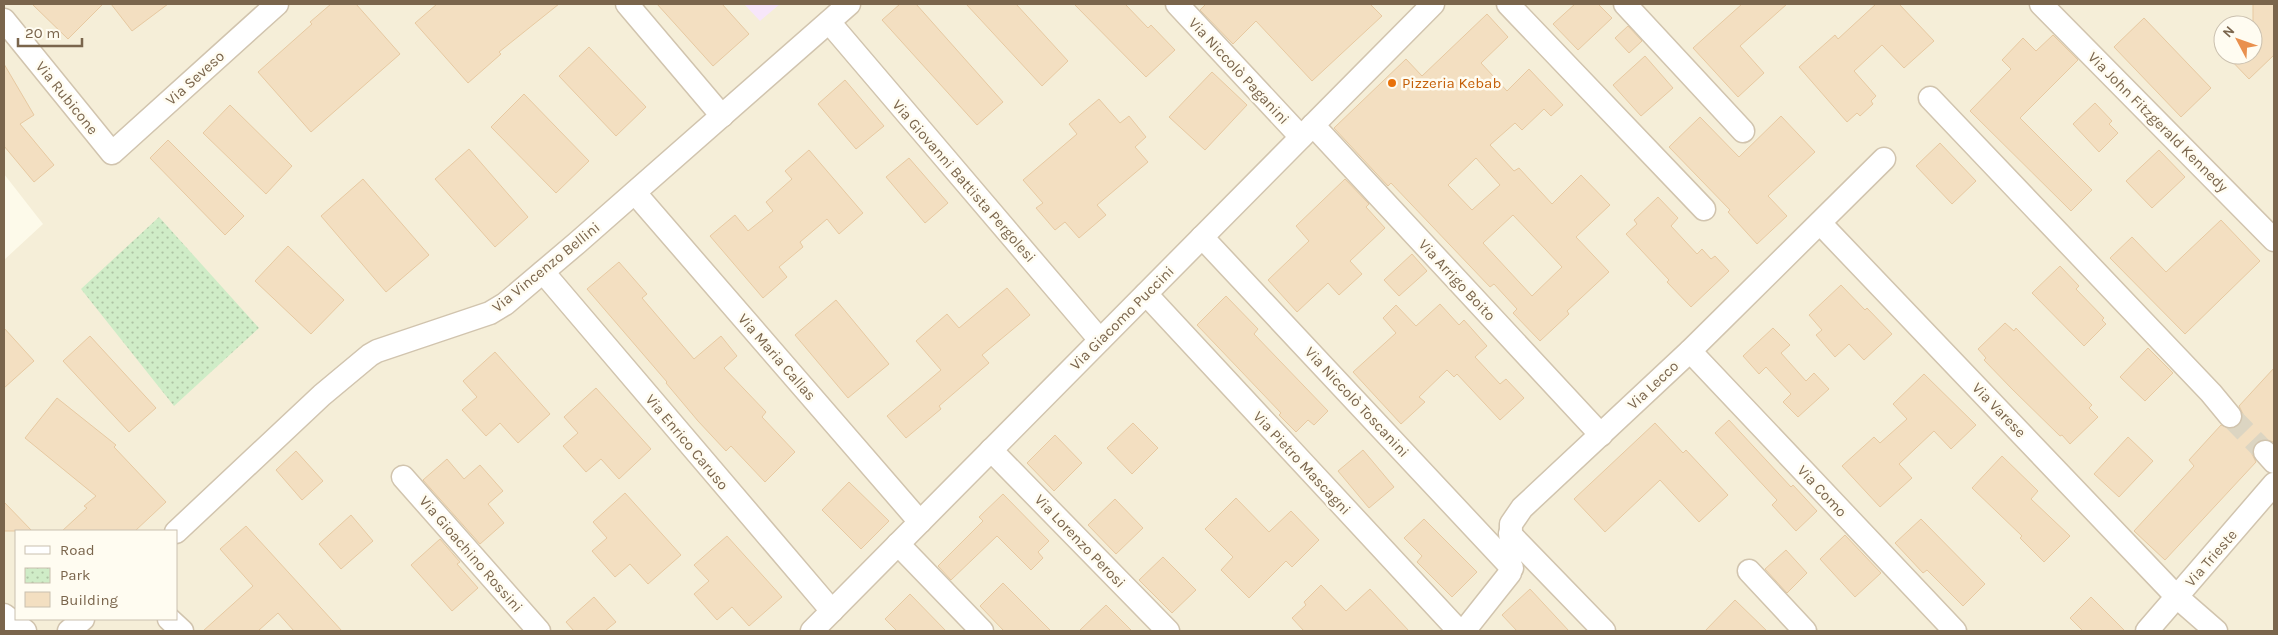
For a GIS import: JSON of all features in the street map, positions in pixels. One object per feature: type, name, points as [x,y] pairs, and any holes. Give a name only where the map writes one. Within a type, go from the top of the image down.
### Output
[{"type":"street","name":"Via Seveso","points":[[112,153],[277,4]]},
{"type":"street","points":[[627,4],[722,116]]},
{"type":"street","name":"Via Vincenzo Bellini","points":[[178,530],[322,396],[370,355],[377,351],[490,314],[543,272],[635,193],[849,4]]},
{"type":"street","name":"Via Niccolò Paganini","points":[[1178,4],[1307,131]]},
{"type":"street","name":"Via Giacomo Puccini","points":[[812,631],[1433,4]]},
{"type":"street","points":[[1508,4],[1704,208]]},
{"type":"street","points":[[1625,4],[1743,130]]},
{"type":"street","name":"Via John Fitzgerald Kennedy","points":[[2041,4],[2274,240]]},
{"type":"street","name":"Via Rubicone","points":[[4,20],[112,153]]},
{"type":"street","name":"Via Giovanni Battista Pergolesi","points":[[828,22],[1100,340]]},
{"type":"street","points":[[1930,98],[2211,393],[2230,416]]},
{"type":"street","name":"Via Arrigo Boito","points":[[1307,131],[1601,435]]},
{"type":"street","name":"Via Lecco","points":[[1512,568],[1510,534],[1515,516],[1522,508],[1690,350],[1884,159]]},
{"type":"street","name":"Via Maria Callas","points":[[635,193],[920,522]]},
{"type":"street","name":"Via Varese","points":[[1820,223],[2177,597],[2216,631]]},
{"type":"street","name":"Via Niccolò Toscanini","points":[[1202,236],[1512,568]]},
{"type":"street","name":"Via Enrico Caruso","points":[[543,272],[832,611]]},
{"type":"street","name":"Via Pietro Mascagni","points":[[1146,294],[1459,631]]},
{"type":"street","name":"Via Como","points":[[1690,350],[1954,631]]},
{"type":"street","name":"Via Lorenzo Perosi","points":[[991,450],[1168,631]]},
{"type":"street","name":"Via Gioachino Rossini","points":[[403,477],[539,631]]},
{"type":"street","name":"Via Trieste","points":[[2147,631],[2274,484]]},
{"type":"street","points":[[1510,534],[1604,631]]},
{"type":"street","points":[[898,544],[982,631]]},
{"type":"street","points":[[1464,631],[1508,578],[1512,568]]},
{"type":"street","points":[[1749,571],[1805,631]]},
{"type":"street","points":[[4,615],[25,631]]},
{"type":"street","points":[[69,631],[82,620]]},
{"type":"street","points":[[170,620],[182,631]]},
{"type":"shaded area","points":[[4,4],[1429,4],[808,631],[29,631],[4,612],[4,260],[43,224],[4,174]]},
{"type":"shaded area","points":[[744,4],[780,4],[760,21]]},
{"type":"shaded area","points":[[1437,4],[2274,4],[2274,631],[815,631]]},
{"type":"green space","points":[[159,217],[259,328],[174,406],[81,289]]},
{"type":"building","points":[[32,4],[103,4],[68,39]]},
{"type":"building","points":[[111,4],[168,4],[132,31]]},
{"type":"building","points":[[331,4],[356,4],[400,54],[311,132],[258,72],[312,24],[310,22]]},
{"type":"building","points":[[437,4],[559,4],[499,52],[501,54],[468,83],[415,23]]},
{"type":"building","points":[[657,4],[722,4],[749,34],[713,66]]},
{"type":"building","points":[[900,4],[916,4],[1003,102],[977,125],[882,20]]},
{"type":"building","points":[[966,4],[1016,4],[1068,61],[1042,86]]},
{"type":"building","points":[[1074,4],[1125,4],[1148,28],[1151,25],[1175,50],[1146,77]]},
{"type":"building","points":[[1206,4],[1370,4],[1382,16],[1312,81],[1256,21],[1233,44],[1200,10]]},
{"type":"building","points":[[1575,4],[1598,4],[1612,18],[1578,50],[1553,24]]},
{"type":"building","points":[[1742,4],[1787,4],[1740,46],[1764,73],[1738,97],[1693,48]]},
{"type":"building","points":[[1876,4],[1899,4],[1934,41],[1904,68],[1882,45],[1854,71],[1876,96],[1871,101],[1873,104],[1860,116],[1857,113],[1847,122],[1799,67],[1835,35],[1838,39]]},
{"type":"building","points":[[2253,4],[2274,4],[2274,55],[2249,79],[2236,65],[2263,65],[2263,15],[2253,15]]},
{"type":"building","points":[[1487,14],[1508,37],[1481,63],[1507,91],[1529,69],[1563,105],[1551,116],[1544,109],[1522,130],[1515,123],[1490,145],[1514,171],[1519,168],[1552,204],[1581,175],[1610,205],[1576,237],[1609,272],[1567,311],[1569,314],[1540,341],[1513,313],[1517,309],[1494,284],[1490,287],[1391,183],[1388,186],[1334,128],[1406,59],[1422,76]],"holes":[[[1476,158],[1500,185],[1472,210],[1448,185]],[[1513,215],[1562,267],[1532,296],[1483,243]]]},
{"type":"building","points":[[2144,18],[2211,88],[2181,117],[2114,47]]},
{"type":"building","points":[[1628,26],[1642,41],[1629,53],[1615,38]]},
{"type":"building","points":[[2053,35],[2078,60],[2020,118],[2092,190],[2071,211],[1970,111],[2011,69],[2002,60],[2023,38],[2036,51]]},
{"type":"building","points":[[589,47],[646,107],[616,136],[559,76]]},
{"type":"building","points":[[1645,56],[1673,88],[1641,116],[1613,85]]},
{"type":"building","points":[[4,64],[34,115],[20,124],[54,165],[34,182],[4,146]]},
{"type":"building","points":[[1212,72],[1247,105],[1205,150],[1169,117]]},
{"type":"building","points":[[845,80],[884,126],[856,149],[818,104]]},
{"type":"building","points":[[524,94],[589,161],[556,193],[491,127]]},
{"type":"building","points":[[1099,99],[1120,123],[1129,116],[1146,137],[1135,147],[1148,162],[1097,205],[1106,215],[1079,238],[1065,222],[1055,230],[1036,208],[1043,203],[1023,180],[1077,134],[1069,124]]},
{"type":"building","points":[[2095,103],[2112,121],[2109,124],[2118,133],[2099,152],[2073,124]]},
{"type":"building","points":[[230,105],[292,166],[266,194],[203,133]]},
{"type":"building","points":[[1781,116],[1815,152],[1768,196],[1787,216],[1757,244],[1728,212],[1730,210],[1669,147],[1700,117],[1739,157]]},
{"type":"building","points":[[168,140],[244,216],[225,235],[150,158]]},
{"type":"building","points":[[1940,143],[1976,181],[1952,204],[1916,166]]},
{"type":"building","points":[[469,149],[528,217],[495,247],[435,179]]},
{"type":"building","points":[[809,150],[863,213],[839,234],[827,219],[800,242],[803,247],[779,267],[787,277],[763,298],[710,236],[735,215],[748,231],[773,211],[766,202],[792,179],[785,171]]},
{"type":"building","points":[[2159,150],[2185,177],[2152,208],[2126,181]]},
{"type":"building","points":[[909,158],[948,203],[925,223],[886,177]]},
{"type":"building","points":[[363,179],[429,255],[386,292],[321,216]]},
{"type":"building","points":[[1345,179],[1369,204],[1366,207],[1385,228],[1350,261],[1362,274],[1339,295],[1328,283],[1297,312],[1268,280],[1309,241],[1296,226]]},
{"type":"building","points":[[1658,197],[1678,218],[1671,226],[1697,254],[1702,249],[1711,259],[1715,256],[1729,271],[1691,307],[1667,282],[1669,280],[1626,234],[1637,224],[1634,220]]},
{"type":"building","points":[[2221,220],[2260,261],[2185,334],[2110,258],[2132,237],[2166,272]]},
{"type":"building","points":[[288,246],[344,300],[311,334],[255,281]]},
{"type":"building","points":[[1412,254],[1427,271],[1399,296],[1384,280]]},
{"type":"building","points":[[619,262],[647,294],[642,298],[694,359],[721,336],[737,356],[724,368],[766,412],[762,417],[795,452],[765,482],[731,446],[726,451],[698,421],[587,289]]},
{"type":"building","points":[[2060,266],[2079,286],[2076,289],[2104,318],[2102,320],[2106,324],[2084,346],[2032,293]]},
{"type":"building","points":[[1841,285],[1892,334],[1864,360],[1849,344],[1835,357],[1816,335],[1822,330],[1809,315]]},
{"type":"building","points":[[1007,288],[1030,315],[982,355],[989,363],[939,406],[941,409],[906,438],[887,416],[941,370],[916,341],[947,314],[959,328]]},
{"type":"building","points":[[1226,296],[1258,329],[1254,334],[1328,411],[1314,425],[1308,420],[1296,432],[1279,415],[1281,413],[1197,325]]},
{"type":"building","points":[[836,300],[889,364],[848,398],[795,335]]},
{"type":"building","points":[[1440,304],[1459,325],[1464,320],[1487,346],[1475,357],[1500,384],[1506,379],[1524,398],[1500,420],[1457,374],[1454,377],[1447,370],[1419,397],[1425,402],[1401,424],[1353,372],[1396,333],[1383,318],[1396,305],[1416,326]]},
{"type":"building","points":[[2005,323],[2014,331],[2016,328],[2092,405],[2089,408],[2098,417],[2070,444],[2012,389],[1984,360],[1986,358],[1978,349]]},
{"type":"building","points":[[4,328],[34,361],[4,388]]},
{"type":"building","points":[[1773,328],[1790,345],[1781,353],[1806,381],[1814,373],[1829,389],[1798,417],[1783,402],[1791,394],[1766,367],[1759,374],[1743,356]]},
{"type":"building","points":[[90,336],[156,408],[129,432],[63,361]]},
{"type":"building","points":[[2148,348],[2173,373],[2145,401],[2120,377]]},
{"type":"building","points":[[495,352],[550,414],[518,443],[500,423],[486,436],[462,410],[477,397],[463,381]]},
{"type":"building","points":[[2274,368],[2274,442],[2263,439],[2256,443],[2252,454],[2256,462],[2165,560],[2134,531],[2194,466],[2189,460],[2221,425],[2232,429],[2239,426],[2243,414],[2239,406]]},
{"type":"building","points":[[1924,374],[1976,425],[1951,449],[1934,431],[1899,464],[1912,478],[1880,507],[1842,466],[1874,437],[1880,443],[1907,419],[1893,404]]},
{"type":"building","points":[[596,388],[651,449],[619,479],[601,459],[586,472],[563,446],[578,433],[564,417]]},
{"type":"building","points":[[57,398],[116,445],[114,447],[166,502],[136,530],[63,530],[87,508],[84,506],[96,496],[25,438]]},
{"type":"building","points":[[1729,420],[1791,487],[1793,485],[1817,511],[1796,531],[1772,505],[1777,500],[1715,433]]},
{"type":"building","points":[[1133,423],[1158,448],[1132,474],[1107,448]]},
{"type":"building","points":[[1655,423],[1683,453],[1686,450],[1728,495],[1699,522],[1660,480],[1605,532],[1574,499]]},
{"type":"building","points":[[1055,435],[1082,463],[1054,491],[1027,463]]},
{"type":"building","points":[[2128,437],[2153,461],[2119,497],[2094,474]]},
{"type":"building","points":[[1363,450],[1394,487],[1369,508],[1338,471]]},
{"type":"building","points":[[296,451],[323,481],[302,500],[276,470]]},
{"type":"building","points":[[2002,456],[2038,491],[2031,499],[2070,536],[2044,562],[2020,538],[2022,536],[1972,488]]},
{"type":"building","points":[[447,459],[464,479],[480,465],[503,491],[488,504],[504,523],[480,544],[423,480]]},
{"type":"building","points":[[849,482],[889,521],[861,549],[822,510]]},
{"type":"building","points":[[625,493],[681,555],[648,584],[630,564],[615,577],[592,551],[607,538],[593,522]]},
{"type":"building","points":[[1003,494],[1049,541],[1038,552],[1043,558],[1031,570],[997,536],[951,580],[938,566],[983,521],[979,517]]},
{"type":"building","points":[[1236,498],[1269,532],[1291,511],[1319,540],[1292,567],[1286,561],[1249,598],[1221,570],[1233,557],[1205,529]]},
{"type":"building","points":[[1115,499],[1143,528],[1116,554],[1088,525]]},
{"type":"building","points":[[4,502],[31,530],[4,531]]},
{"type":"building","points":[[351,515],[373,541],[341,569],[319,544]]},
{"type":"building","points":[[1424,519],[1477,572],[1452,597],[1417,562],[1422,556],[1404,538]]},
{"type":"building","points":[[1921,519],[1985,584],[1963,606],[1927,570],[1923,573],[1895,543]]},
{"type":"building","points":[[246,526],[342,631],[294,631],[278,613],[258,631],[203,631],[253,586],[220,549]]},
{"type":"building","points":[[1845,535],[1881,573],[1855,597],[1820,559]]},
{"type":"building","points":[[727,536],[782,597],[749,626],[732,607],[717,620],[694,594],[709,581],[694,565]]},
{"type":"building","points":[[440,539],[460,562],[457,564],[478,588],[452,611],[411,565]]},
{"type":"building","points":[[1786,550],[1807,573],[1787,593],[1765,569]]},
{"type":"building","points":[[1163,557],[1196,590],[1172,613],[1139,580]]},
{"type":"building","points":[[1003,583],[1051,631],[1004,631],[980,606]]},
{"type":"building","points":[[1321,585],[1346,611],[1370,589],[1409,631],[1304,631],[1292,618],[1306,605],[1304,602]]},
{"type":"building","points":[[1530,589],[1569,631],[1517,631],[1502,615]]},
{"type":"building","points":[[910,594],[946,631],[897,631],[885,619]]},
{"type":"building","points":[[594,597],[616,622],[605,631],[574,631],[566,622]]},
{"type":"building","points":[[2091,597],[2125,631],[2083,631],[2070,618]]},
{"type":"building","points":[[1735,600],[1767,631],[1705,631]]},
{"type":"building","points":[[1106,605],[1132,631],[1079,631]]},
{"type":"tunnel","points":[[2230,416],[2265,452]]},
{"type":"place","name":"Pizzeria Kebab","points":[[1392,83]]}]
